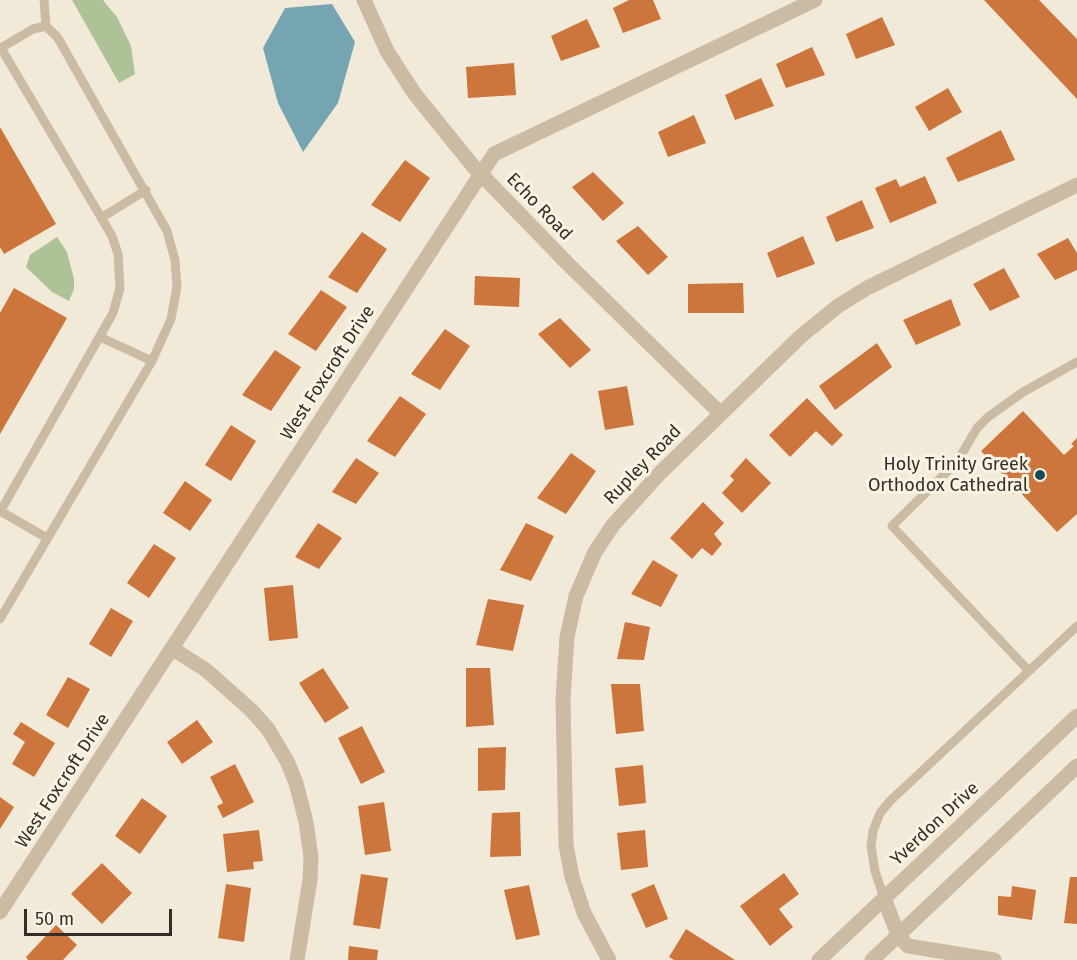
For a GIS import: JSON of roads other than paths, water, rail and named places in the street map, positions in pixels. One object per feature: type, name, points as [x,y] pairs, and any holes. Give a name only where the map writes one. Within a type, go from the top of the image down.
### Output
[{"type":"street","name":"Echo Road","points":[[364,0],[387,51],[414,93],[481,175],[721,414]]},
{"type":"street","name":"West Foxcroft Drive","points":[[0,912],[494,154],[815,0]]},
{"type":"street","name":"Rupley Road","points":[[609,960],[584,913],[572,877],[566,845],[563,699],[567,637],[576,596],[588,567],[613,525],[660,473],[801,336],[838,306],[908,267],[1077,185]]},
{"type":"street","points":[[172,649],[206,670],[251,710],[272,737],[296,783],[306,822],[311,857],[310,880],[297,960]]},
{"type":"street","name":"Yverdon Drive","points":[[819,960],[1077,716]]},
{"type":"street","points":[[872,960],[1077,766]]},
{"type":"street","points":[[884,898],[898,935],[908,946],[994,960]]},
{"type":"lane","points":[[0,619],[152,361],[171,319],[177,287],[175,260],[167,231],[146,190],[58,38],[46,26],[44,0]]},
{"type":"lane","points":[[46,26],[33,29],[1,48],[101,218],[118,254],[120,279],[113,313],[0,512],[47,538]]},
{"type":"lane","points":[[101,218],[146,190]]},
{"type":"lane","points":[[100,337],[152,361]]},
{"type":"lane","points":[[1029,672],[892,526],[957,462],[977,428],[988,417],[1023,392],[1077,362]]},
{"type":"lane","points":[[884,898],[875,871],[871,846],[873,831],[880,813],[890,801],[1077,626]]},
{"type":"water","points":[[332,4],[355,42],[338,103],[303,152],[278,103],[263,48],[285,8]]},
{"type":"place","name":"Holy Trinity Greek Orthodox Cathedral","points":[[1040,475]]}]
